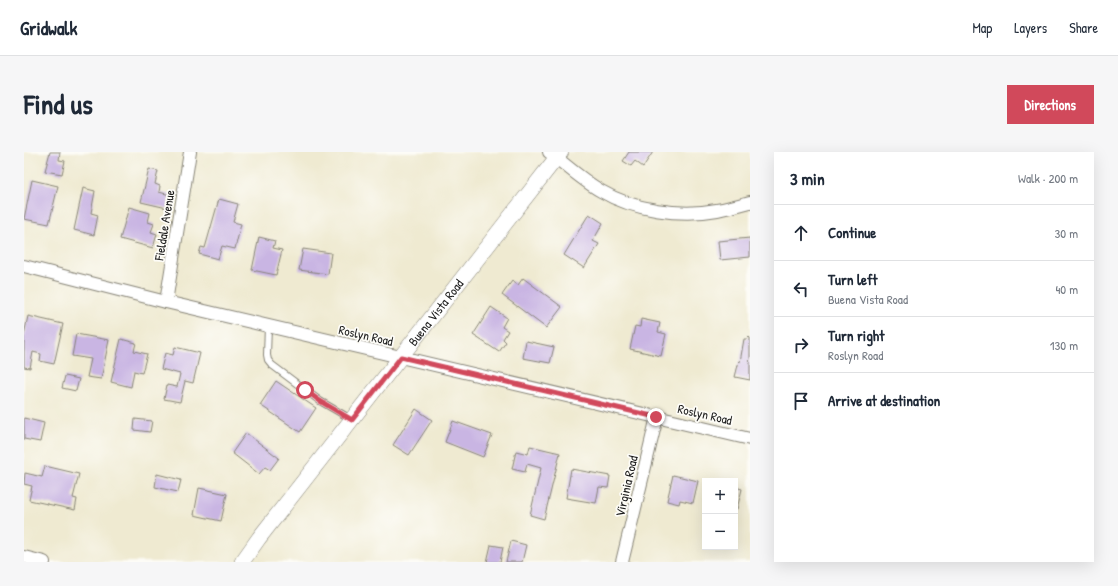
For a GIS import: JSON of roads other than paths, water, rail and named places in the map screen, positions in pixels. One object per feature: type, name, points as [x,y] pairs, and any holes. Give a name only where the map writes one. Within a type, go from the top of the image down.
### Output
[{"type":"street","name":"Fieldale Avenue","points":[[166,302],[190,152]]},
{"type":"street","points":[[556,154],[580,178],[601,192],[618,200],[642,207],[692,213],[717,210],[750,202]]},
{"type":"street","name":"Buena Vista Road","points":[[242,562],[556,154]]},
{"type":"street","name":"Roslyn Road","points":[[24,266],[166,302],[750,439]]},
{"type":"street","name":"Virginia Road","points":[[622,562],[656,417]]},
{"type":"street","points":[[24,557],[44,562]]},
{"type":"lane","points":[[268,326],[267,355],[268,360],[272,365],[320,401],[352,420]]}]
